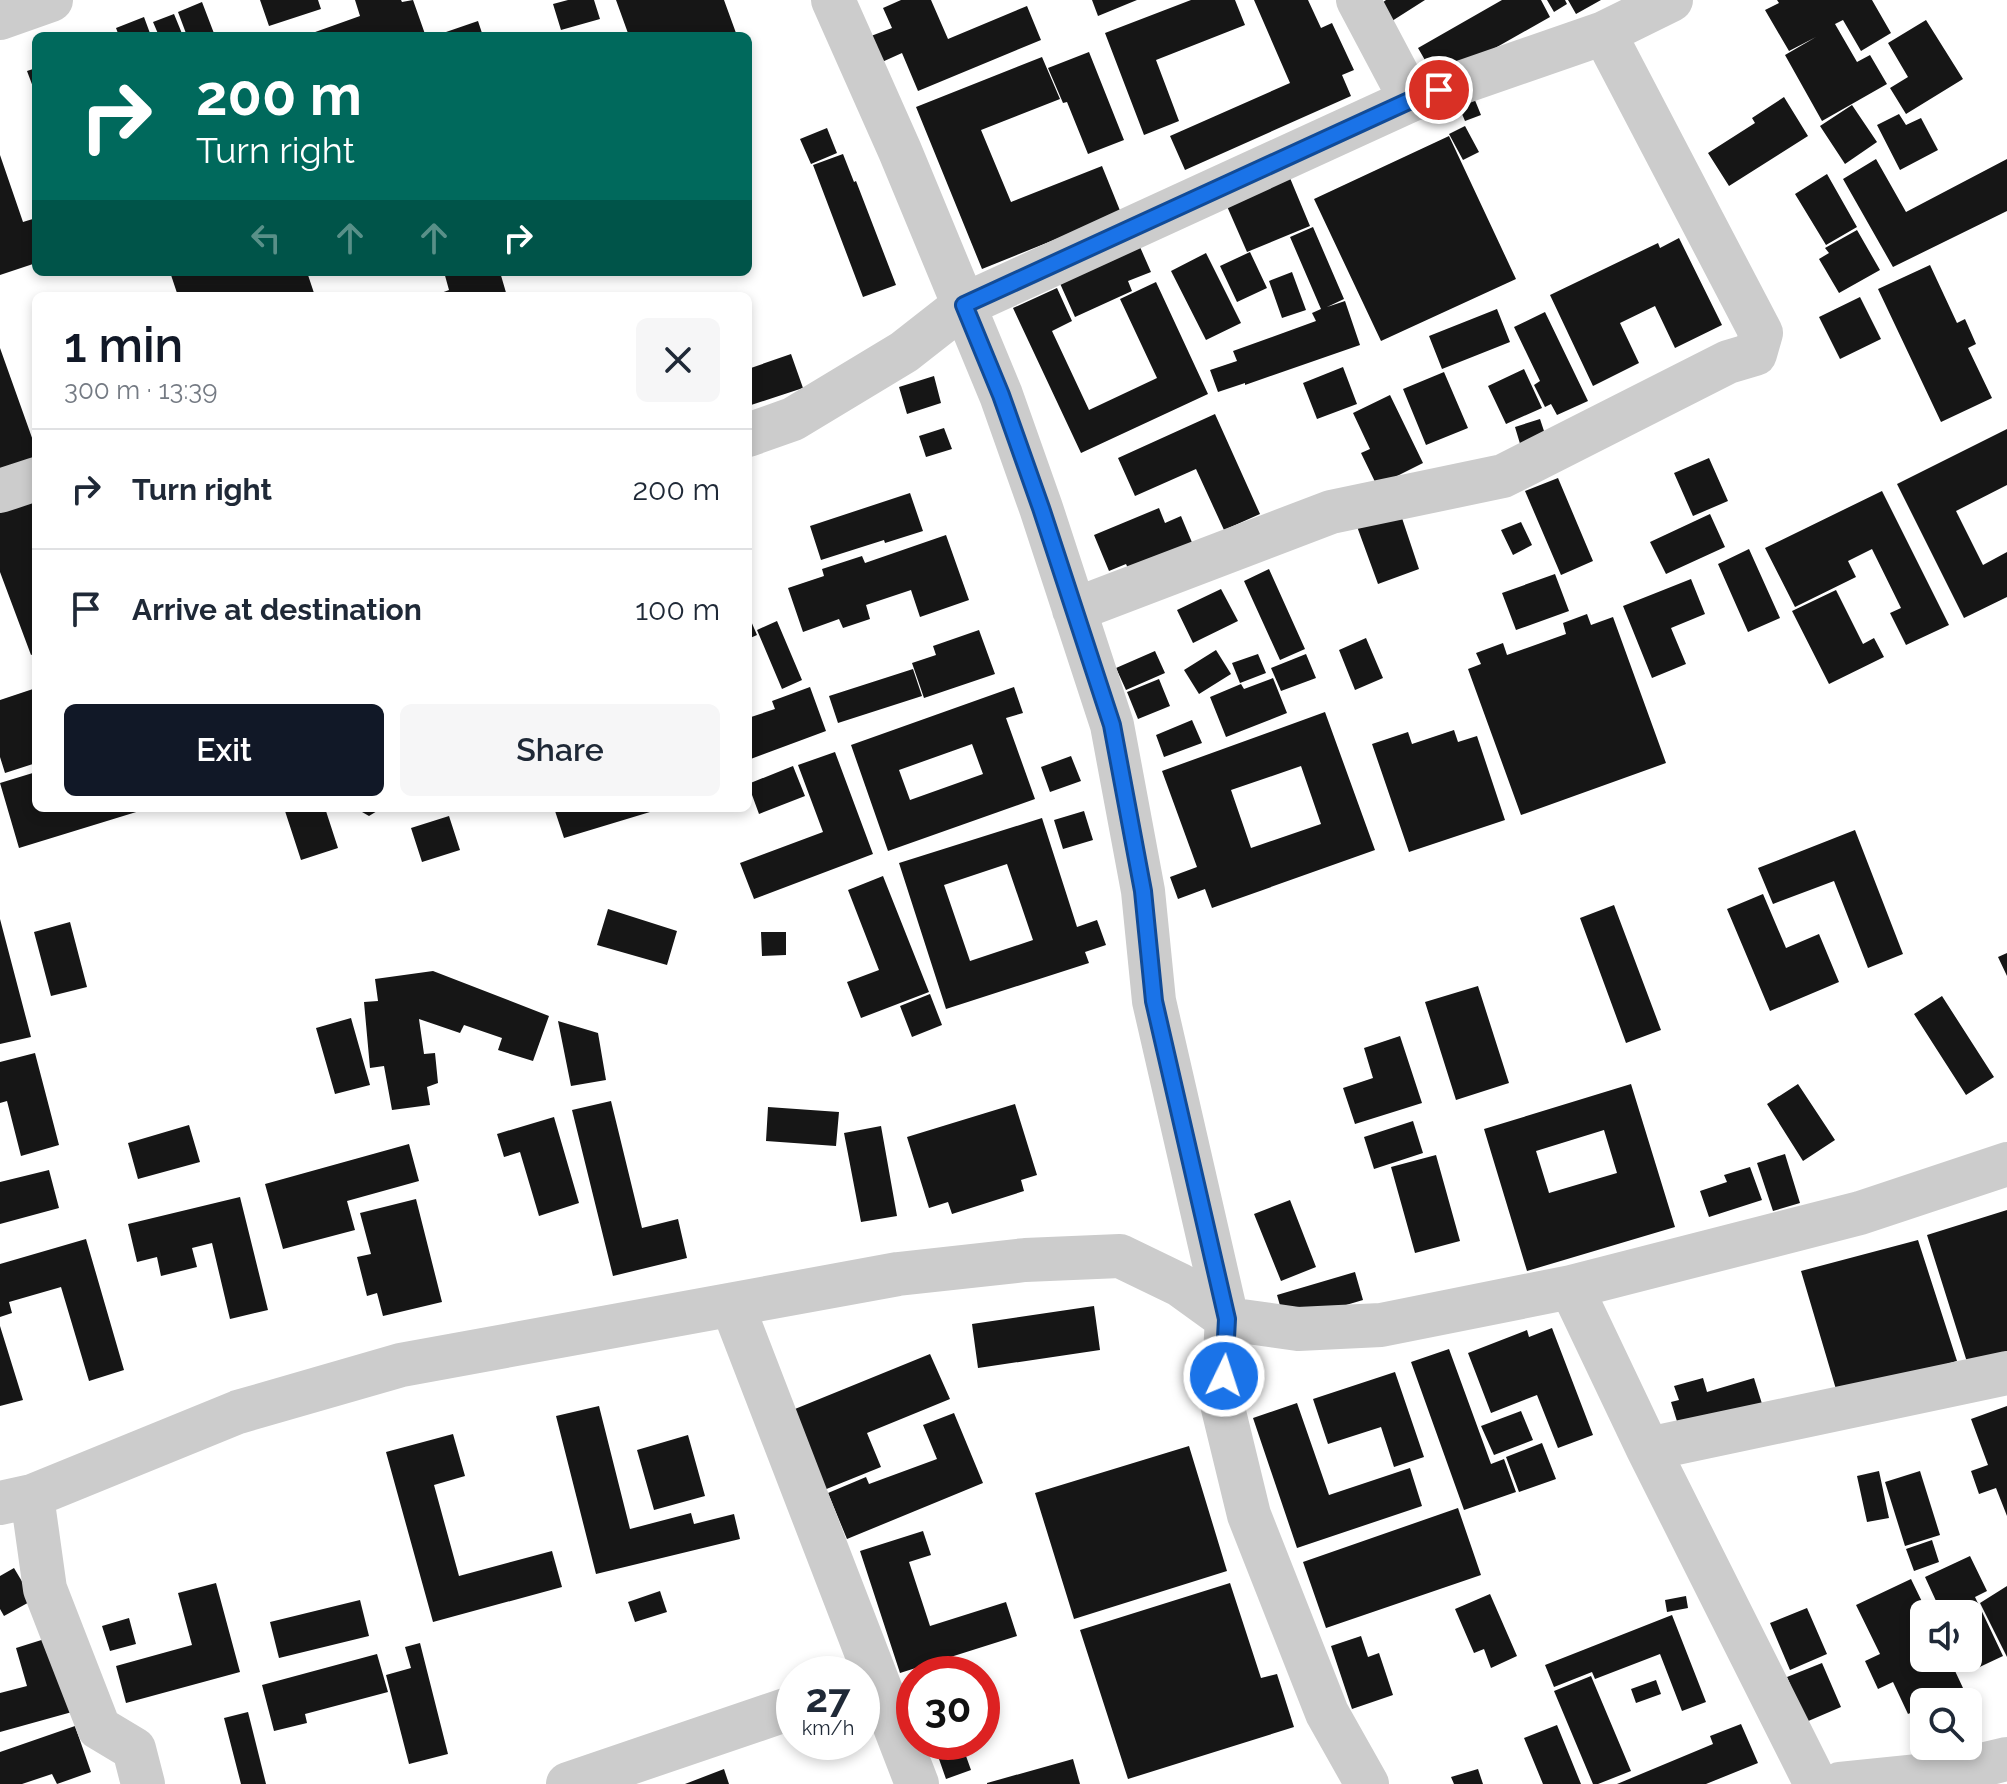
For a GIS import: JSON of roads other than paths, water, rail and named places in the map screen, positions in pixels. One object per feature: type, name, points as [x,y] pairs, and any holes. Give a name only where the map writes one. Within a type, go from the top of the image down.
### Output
[{"type":"street","points":[[0,18],[51,0]]},
{"type":"street","points":[[833,0],[900,151],[1001,395],[1112,725],[1143,891],[1154,1001],[1227,1319],[1222,1404],[1249,1515],[1327,1713],[1367,1784]]},
{"type":"street","points":[[1358,0],[1411,100]]},
{"type":"street","points":[[752,434],[793,419],[842,390],[904,352],[964,305],[1411,100],[1604,33],[1671,0]]},
{"type":"street","points":[[1074,610],[1331,512],[1503,476],[1728,362],[1755,354],[1761,333],[1604,33]]},
{"type":"street","points":[[0,491],[32,480]]},
{"type":"street","points":[[143,1784],[134,1749],[99,1728],[45,1589],[16,1500],[238,1412],[401,1365],[733,1307],[898,1274],[1025,1260],[1120,1256],[1180,1285],[1227,1319],[1298,1329],[1381,1325],[1571,1287],[1860,1213],[2007,1164]]},
{"type":"street","points":[[1571,1287],[1648,1449],[1816,1784]]},
{"type":"street","points":[[733,1307],[859,1656]]},
{"type":"street","points":[[1648,1449],[2007,1373]]},
{"type":"street","points":[[880,1707],[917,1784]]},
{"type":"street","points":[[568,1784],[776,1713]]},
{"type":"street","points":[[1840,1784],[1948,1773],[2007,1759]]}]
